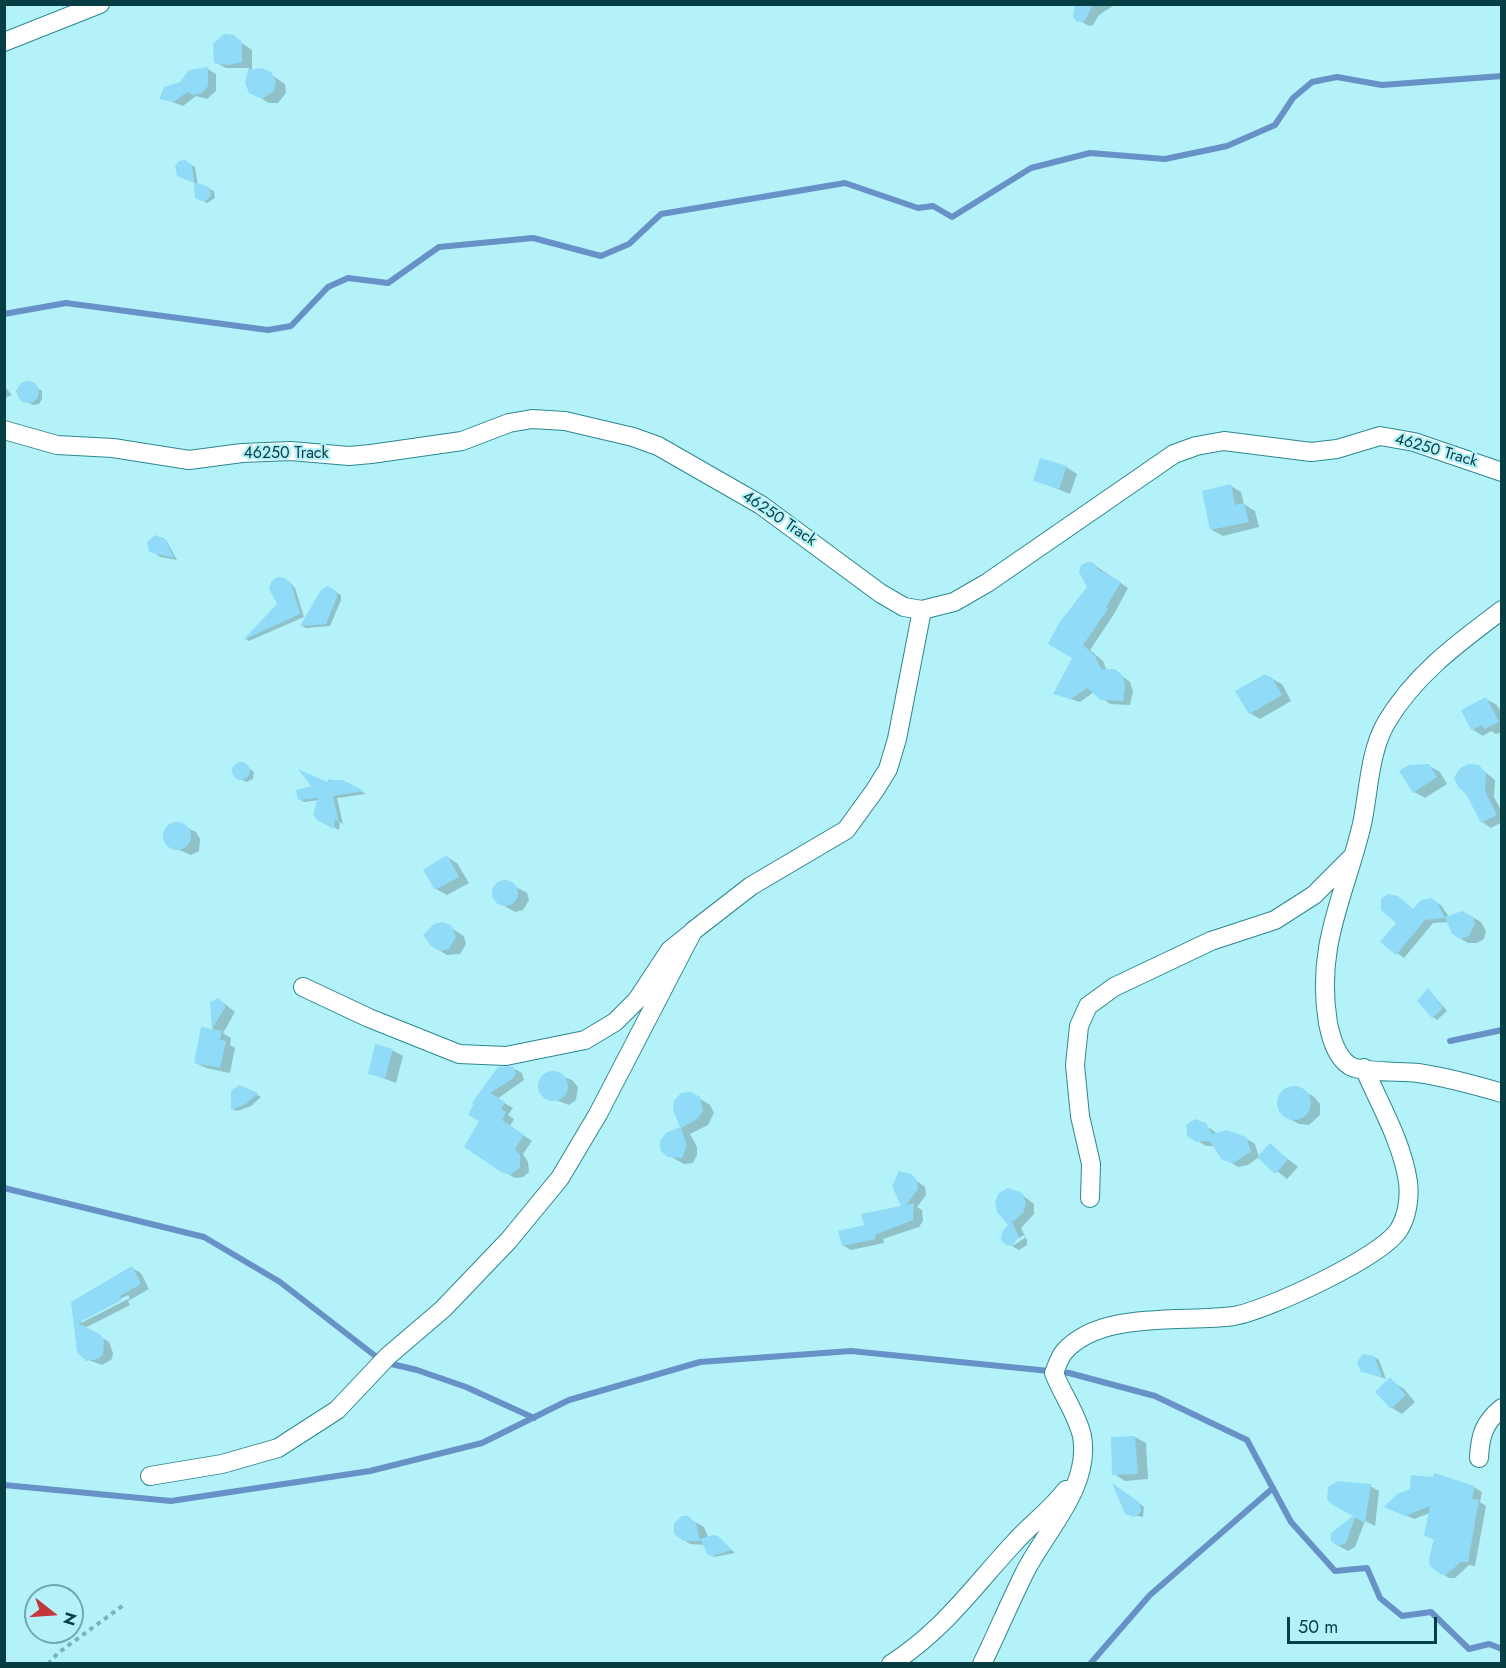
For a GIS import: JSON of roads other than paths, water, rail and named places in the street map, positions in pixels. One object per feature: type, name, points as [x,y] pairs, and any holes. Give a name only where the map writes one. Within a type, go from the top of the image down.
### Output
[{"type":"street","points":[[4,42],[100,4]]},
{"type":"street","name":"46250 Track","points":[[4,430],[57,444],[113,448],[189,459],[242,453],[291,451],[349,456],[371,454],[462,441],[509,423],[532,419],[564,421],[633,437],[658,446],[761,505],[880,593],[903,607],[922,610],[954,602],[987,583],[1174,454],[1196,446],[1224,441],[1311,452],[1336,449],[1380,436],[1414,442],[1502,472]]},
{"type":"street","points":[[1502,609],[1446,653],[1397,706],[1385,726],[1377,745],[1353,857],[1331,930],[1323,976],[1325,1005],[1334,1045],[1351,1066],[1419,1074],[1502,1093]]},
{"type":"street","points":[[303,987],[369,1018],[459,1054],[506,1056],[585,1040],[615,1022],[637,1000],[670,950],[751,886],[846,830],[888,769],[897,739],[922,610]]},
{"type":"street","points":[[1090,1198],[1091,1164],[1080,1116],[1076,1065],[1078,1026],[1088,1006],[1114,987],[1211,941],[1275,920],[1314,895],[1353,857]]},
{"type":"street","points":[[150,1476],[222,1464],[278,1448],[338,1410],[388,1356],[443,1309],[509,1240],[560,1178],[598,1114],[693,931]]},
{"type":"street","points":[[982,1664],[1025,1572],[1042,1542],[1061,1516],[1082,1459],[1082,1437],[1076,1418],[1054,1373],[1062,1354],[1076,1341],[1106,1328],[1148,1321],[1235,1316],[1270,1306],[1382,1246],[1398,1230],[1407,1208],[1408,1184],[1389,1122],[1364,1068]]},
{"type":"street","points":[[1479,1458],[1481,1434],[1489,1420],[1502,1408]]},
{"type":"street","points":[[891,1664],[940,1628],[1016,1541],[1052,1508],[1078,1474]]},
{"type":"waterway","points":[[4,314],[66,303],[268,330],[291,326],[328,287],[348,278],[388,283],[439,247],[533,238],[601,256],[629,244],[661,214],[845,183],[918,208],[933,206],[952,217],[1031,168],[1090,153],[1165,159],[1227,146],[1275,125],[1293,98],[1312,82],[1337,77],[1382,85],[1502,76]]},
{"type":"waterway","points":[[1450,1041],[1502,1030]]},
{"type":"waterway","points":[[4,1188],[204,1237],[280,1282],[383,1362],[417,1370],[466,1387],[534,1418]]},
{"type":"waterway","points":[[4,1485],[171,1501],[370,1471],[482,1443],[569,1400],[700,1362],[851,1351],[1069,1373],[1155,1396],[1247,1440],[1291,1522],[1335,1571],[1367,1568],[1380,1598],[1402,1616],[1431,1612],[1469,1649],[1489,1644],[1502,1649]]},
{"type":"waterway","points":[[1090,1664],[1150,1595],[1273,1488]]}]
